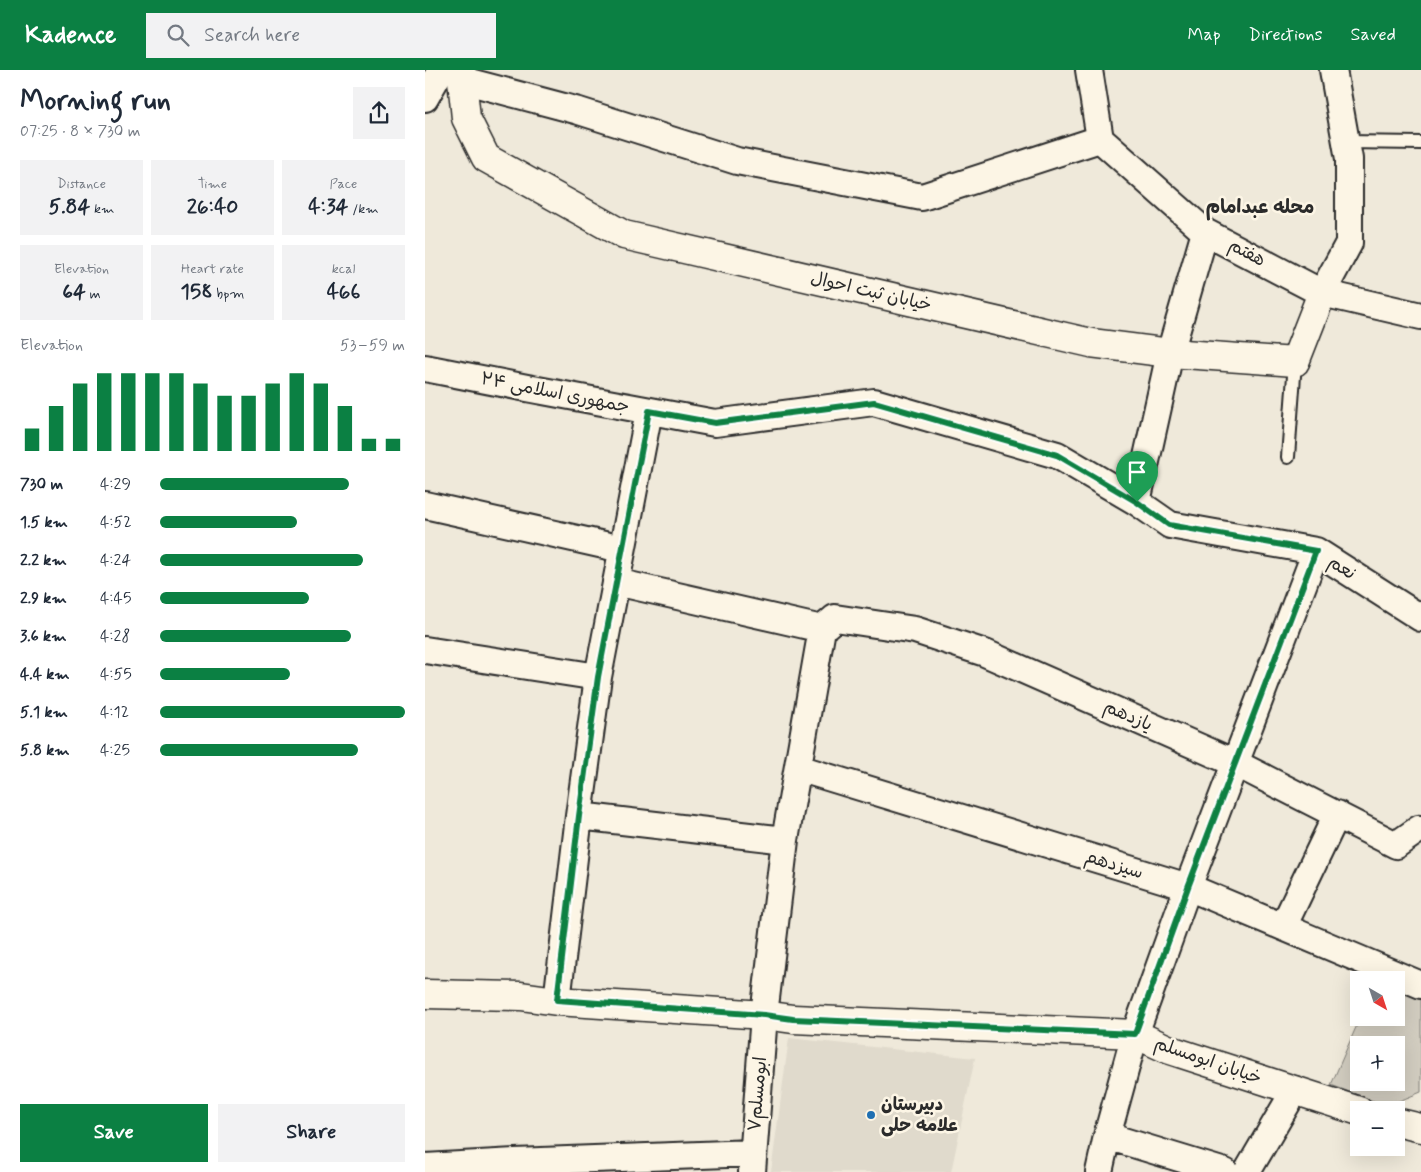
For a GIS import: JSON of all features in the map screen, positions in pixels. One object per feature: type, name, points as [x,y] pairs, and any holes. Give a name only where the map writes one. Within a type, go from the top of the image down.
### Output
[{"type":"street","points":[[425,98],[454,73],[737,161],[922,197],[1101,140],[1089,70]]},
{"type":"street","points":[[1295,362],[1322,293],[1349,243],[1349,159],[1333,70]]},
{"type":"street","name":"خیابان ثبت احوال","points":[[454,73],[466,118],[486,158],[625,235],[1091,343],[1170,353],[1295,362]]},
{"type":"street","name":"هفتم","points":[[1101,140],[1205,232],[1322,293],[1421,316]]},
{"type":"street","points":[[1137,502],[1170,353],[1205,232]]},
{"type":"street","name":"جمهوری اسلامی ۲۴","points":[[425,368],[715,423]]},
{"type":"street","name":"نعم","points":[[715,423],[874,402],[1057,455],[1137,502],[1169,525],[1316,551],[1421,618]]},
{"type":"street","points":[[557,1000],[598,677],[649,411]]},
{"type":"street","points":[[425,506],[622,549]]},
{"type":"street","points":[[1099,1172],[1135,1034],[1188,887],[1316,551]]},
{"type":"street","points":[[616,582],[822,629]]},
{"type":"street","name":"یازدهم","points":[[822,629],[835,618],[915,630],[985,653],[1235,763],[1396,845],[1419,829],[1421,830]]},
{"type":"street","name":"ابومسلم۷","points":[[752,1163],[764,1015],[785,840],[822,629]]},
{"type":"street","points":[[425,650],[598,677]]},
{"type":"street","name":"سیزدهم","points":[[798,768],[1188,887],[1421,985]]},
{"type":"street","points":[[1283,927],[1337,814]]},
{"type":"street","points":[[579,816],[785,840]]},
{"type":"street","name":"خیابان ابومسلم","points":[[425,994],[521,996],[764,1015],[793,1019],[1135,1034],[1170,1050],[1350,1108]]},
{"type":"street","points":[[1247,1172],[1295,1090]]},
{"type":"street","points":[[1405,1124],[1421,1128]]},
{"type":"street","points":[[1107,1136],[1225,1172]]},
{"type":"street","points":[[425,1167],[752,1163]]},
{"type":"lane","points":[[1345,142],[1421,144]]},
{"type":"lane","points":[[1288,457],[1295,362]]},
{"type":"shaded area","points":[[1405,991],[1421,999],[1421,1092],[1399,1101],[1374,1101],[1331,1085],[1350,1041],[1350,1091],[1405,1091],[1405,1036],[1352,1036],[1357,1026],[1405,1026]]},
{"type":"shaded area","name":"دبیرستان علامه حلی","points":[[789,1038],[975,1058],[951,1172],[771,1172]]},
{"type":"place","name":"دبیرستان علامه حلی","points":[[871,1115]]},
{"type":"district","name":"محله عبدامام","points":[[1260,207]]},
{"type":"route","points":[[874,402],[1057,455],[1137,502],[1169,525],[1316,551],[1188,887],[1135,1034],[793,1019],[764,1015],[557,1000],[598,677],[649,411],[715,423],[874,402]]}]
